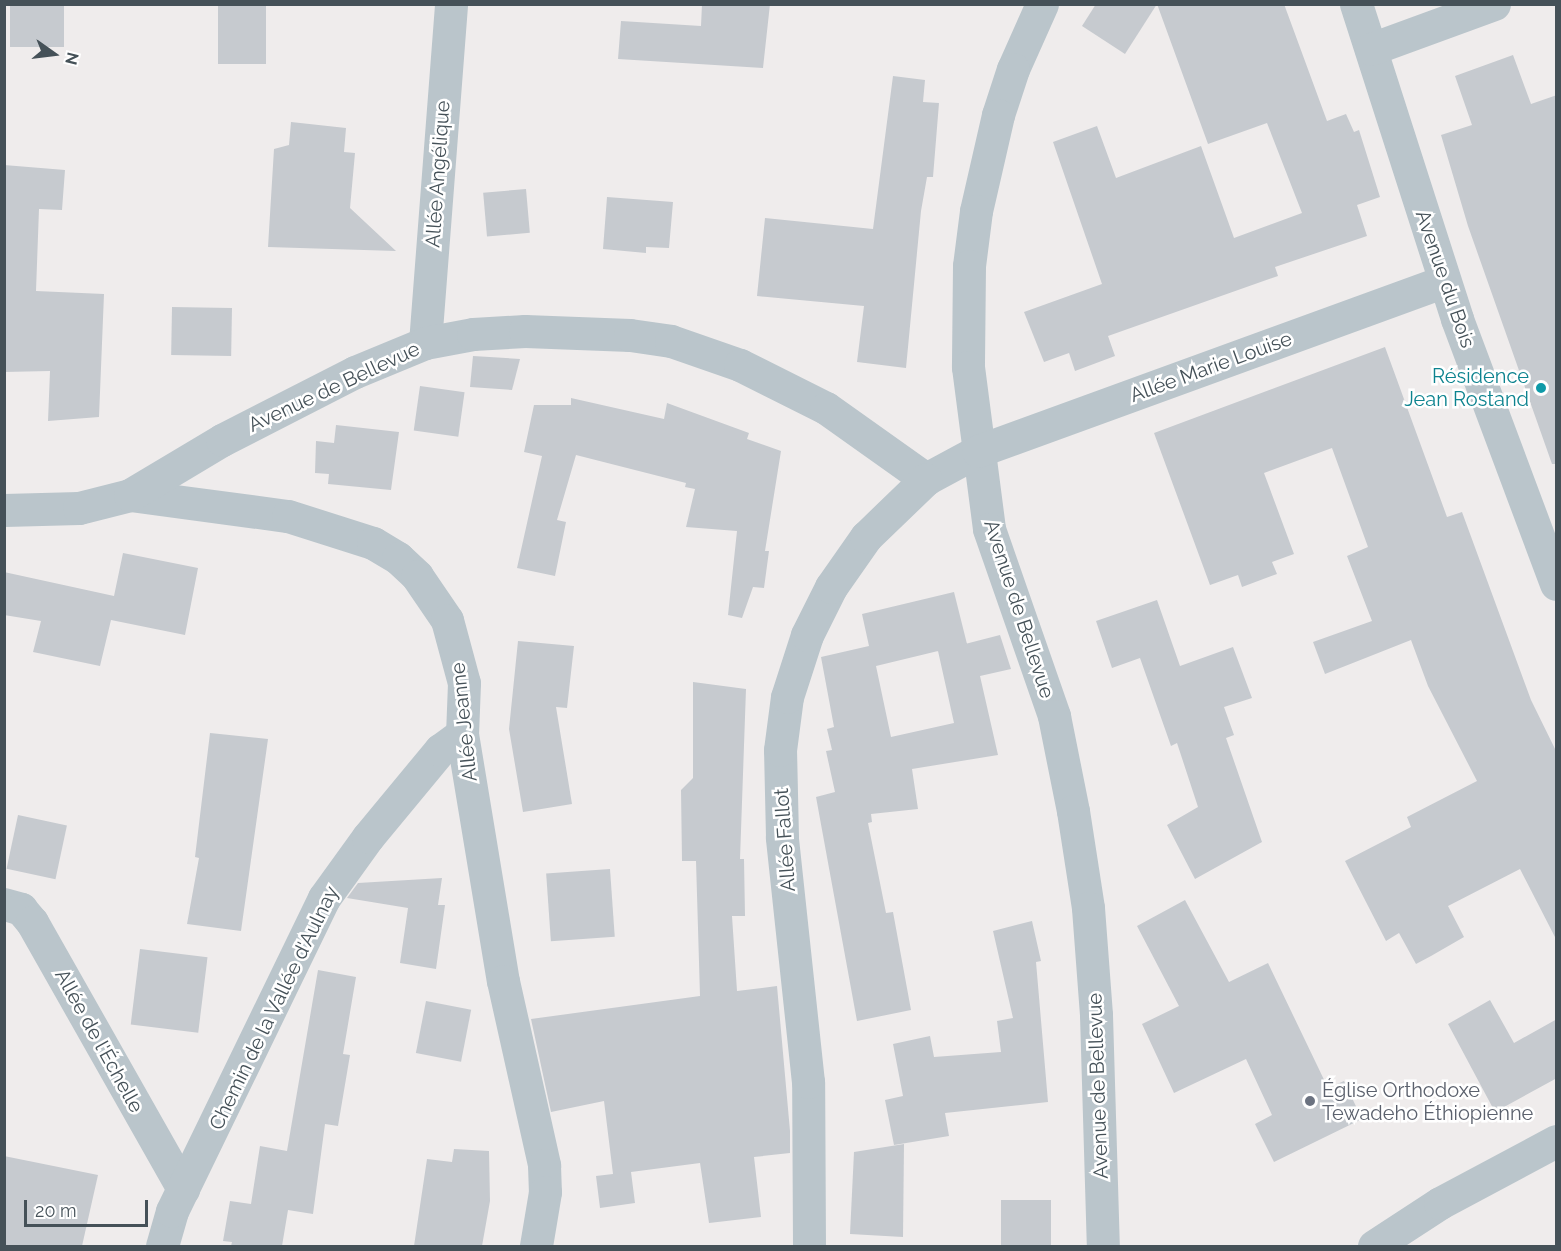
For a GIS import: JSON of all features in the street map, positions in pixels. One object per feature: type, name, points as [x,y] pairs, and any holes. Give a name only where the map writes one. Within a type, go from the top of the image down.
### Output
[{"type":"street","name":"Allée Angélique","points":[[425,343],[451,4]]},
{"type":"street","name":"Avenue de Bellevue","points":[[1042,4],[1013,69],[998,115],[976,211],[969,266],[968,367],[989,529],[1054,716],[1073,811],[1088,908],[1096,1016],[1103,1246]]},
{"type":"street","name":"Avenue du Bois","points":[[1356,4],[1444,281],[1557,584]]},
{"type":"street","points":[[1371,49],[1494,4]]},
{"type":"street","name":"Allée Marie Louise","points":[[978,451],[1444,281]]},
{"type":"street","name":"Avenue de Bellevue","points":[[4,510],[79,508],[130,495],[222,440],[356,372],[425,343],[473,334],[575,330],[671,341],[740,365],[787,386],[858,430],[926,479]]},
{"type":"street","points":[[926,479],[978,451]]},
{"type":"street","name":"Allée Fallot","points":[[809,1246],[808,1082],[782,837],[780,750],[787,697],[807,635],[831,586],[866,537],[926,479]]},
{"type":"street","name":"Allée Jeanne","points":[[130,495],[288,516],[373,543],[398,558],[432,594],[447,620],[464,683],[462,734],[503,981],[544,1165],[545,1192],[536,1246]]},
{"type":"street","name":"Chemin de la Vallée d'Aulnay","points":[[162,1246],[172,1211],[324,898],[368,837],[433,759],[462,734]]},
{"type":"street","name":"Allée de l'Échelle","points":[[4,904],[21,909],[32,922],[183,1189]]},
{"type":"street","points":[[1374,1246],[1440,1203],[1557,1141]]},
{"type":"building","points":[[10,4],[64,4],[64,47],[10,47]]},
{"type":"building","points":[[218,4],[266,4],[266,64],[218,64]]},
{"type":"building","points":[[702,4],[770,4],[763,68],[618,59],[621,21],[701,26]]},
{"type":"building","points":[[1096,4],[1157,4],[1125,54],[1082,26]]},
{"type":"building","points":[[1157,4],[1284,4],[1327,121],[1346,114],[1354,132],[1359,130],[1380,197],[1357,205],[1367,236],[1275,267],[1278,276],[1108,336],[1115,356],[1075,371],[1069,353],[1044,362],[1024,312],[1102,284],[1053,142],[1097,126],[1116,178],[1201,146],[1234,238],[1302,213],[1267,123],[1208,144]]},
{"type":"building","points":[[1513,55],[1531,104],[1557,95],[1557,464],[1552,464],[1468,226],[1441,135],[1472,125],[1455,76]]},
{"type":"building","points":[[893,76],[925,80],[923,102],[939,103],[933,177],[927,177],[921,211],[906,368],[857,362],[864,306],[757,296],[765,218],[873,229]]},
{"type":"building","points":[[291,122],[346,128],[344,152],[355,153],[350,208],[396,251],[268,247],[274,149],[289,145]]},
{"type":"building","points":[[4,165],[65,170],[62,210],[39,209],[36,291],[104,294],[99,417],[48,421],[50,371],[4,372]]},
{"type":"building","points":[[526,189],[530,233],[487,237],[483,193]]},
{"type":"building","points":[[607,197],[673,202],[669,248],[646,247],[646,253],[603,249]]},
{"type":"building","points":[[172,307],[232,308],[231,356],[171,355]]},
{"type":"building","points":[[1385,347],[1447,517],[1462,512],[1531,700],[1557,753],[1557,941],[1520,869],[1448,906],[1464,937],[1431,956],[1416,964],[1399,933],[1386,941],[1345,861],[1411,827],[1407,817],[1477,781],[1428,686],[1411,640],[1325,674],[1313,642],[1372,621],[1347,556],[1368,547],[1332,448],[1264,473],[1294,554],[1272,562],[1277,574],[1242,587],[1238,575],[1210,585],[1154,433]]},
{"type":"building","points":[[473,356],[520,359],[512,390],[470,387]]},
{"type":"building","points":[[420,386],[465,392],[458,437],[414,431]]},
{"type":"building","points":[[571,398],[664,419],[667,403],[749,433],[747,439],[781,451],[765,551],[769,551],[764,588],[753,587],[742,618],[728,615],[737,531],[686,527],[695,489],[685,487],[686,483],[576,455],[557,520],[566,522],[555,576],[517,568],[542,456],[524,452],[534,405],[571,405]]},
{"type":"building","points":[[336,425],[399,432],[391,490],[328,484],[329,474],[315,473],[316,441],[334,443]]},
{"type":"building","points":[[123,553],[198,568],[185,635],[111,620],[100,666],[33,652],[41,621],[4,615],[4,572],[114,596]]},
{"type":"building","points":[[954,592],[967,644],[1000,635],[1011,669],[980,676],[998,755],[912,769],[918,809],[871,814],[872,822],[868,823],[886,913],[893,912],[911,1010],[857,1021],[816,797],[835,792],[826,751],[832,750],[827,729],[834,727],[821,657],[869,646],[862,614]],"holes":[[[938,651],[954,723],[891,737],[876,666]]]},
{"type":"building","points":[[1157,600],[1180,666],[1233,647],[1252,698],[1224,707],[1234,735],[1226,738],[1262,842],[1195,879],[1167,825],[1198,807],[1177,743],[1171,746],[1140,658],[1112,668],[1096,621]]},
{"type":"building","points":[[518,641],[574,646],[567,708],[556,707],[572,804],[523,812],[509,729]]},
{"type":"building","points":[[693,682],[746,689],[740,859],[744,859],[745,916],[732,916],[737,991],[777,986],[790,1131],[790,1153],[754,1157],[761,1217],[709,1223],[700,1163],[631,1172],[635,1203],[600,1208],[596,1176],[613,1174],[604,1101],[551,1112],[531,1019],[700,996],[696,861],[682,861],[681,790],[693,778]]},
{"type":"building","points":[[210,733],[268,739],[241,931],[187,924],[199,858],[195,857]]},
{"type":"building","points":[[18,815],[67,825],[55,879],[7,869]]},
{"type":"building","points":[[610,869],[615,937],[551,941],[546,873]]},
{"type":"building","points":[[442,878],[438,905],[445,905],[436,969],[400,963],[408,908],[347,898],[358,883]]},
{"type":"building","points":[[1185,900],[1229,982],[1268,963],[1328,1088],[1344,1081],[1362,1119],[1274,1162],[1255,1124],[1272,1115],[1246,1059],[1174,1093],[1142,1024],[1179,1006],[1137,926]]},
{"type":"building","points":[[1032,921],[1041,961],[1036,962],[1048,1102],[945,1113],[949,1136],[894,1145],[885,1100],[903,1096],[893,1044],[930,1036],[934,1057],[1001,1052],[997,1021],[1013,1018],[993,931]]},
{"type":"building","points":[[140,949],[207,957],[198,1033],[131,1024]]},
{"type":"building","points":[[318,970],[356,977],[343,1054],[350,1055],[338,1126],[325,1124],[313,1214],[288,1210],[282,1246],[231,1246],[232,1242],[223,1241],[230,1201],[251,1204],[260,1146],[287,1151]]},
{"type":"building","points":[[1490,1000],[1514,1043],[1557,1019],[1557,1078],[1495,1112],[1448,1024]]},
{"type":"building","points":[[426,1001],[471,1010],[461,1062],[416,1053]]},
{"type":"building","points":[[904,1144],[903,1237],[850,1234],[854,1152]]},
{"type":"building","points":[[454,1149],[489,1151],[490,1201],[482,1246],[414,1246],[427,1159],[452,1162]]},
{"type":"building","points":[[4,1156],[98,1175],[82,1246],[4,1246]]},
{"type":"building","points":[[1001,1200],[1051,1200],[1051,1246],[1001,1246]]},
{"type":"place","name":"Résidence Jean Rostand","points":[[1541,388]]},
{"type":"place","name":"Église Orthodoxe Tewadeho Éthiopienne","points":[[1310,1101]]}]
